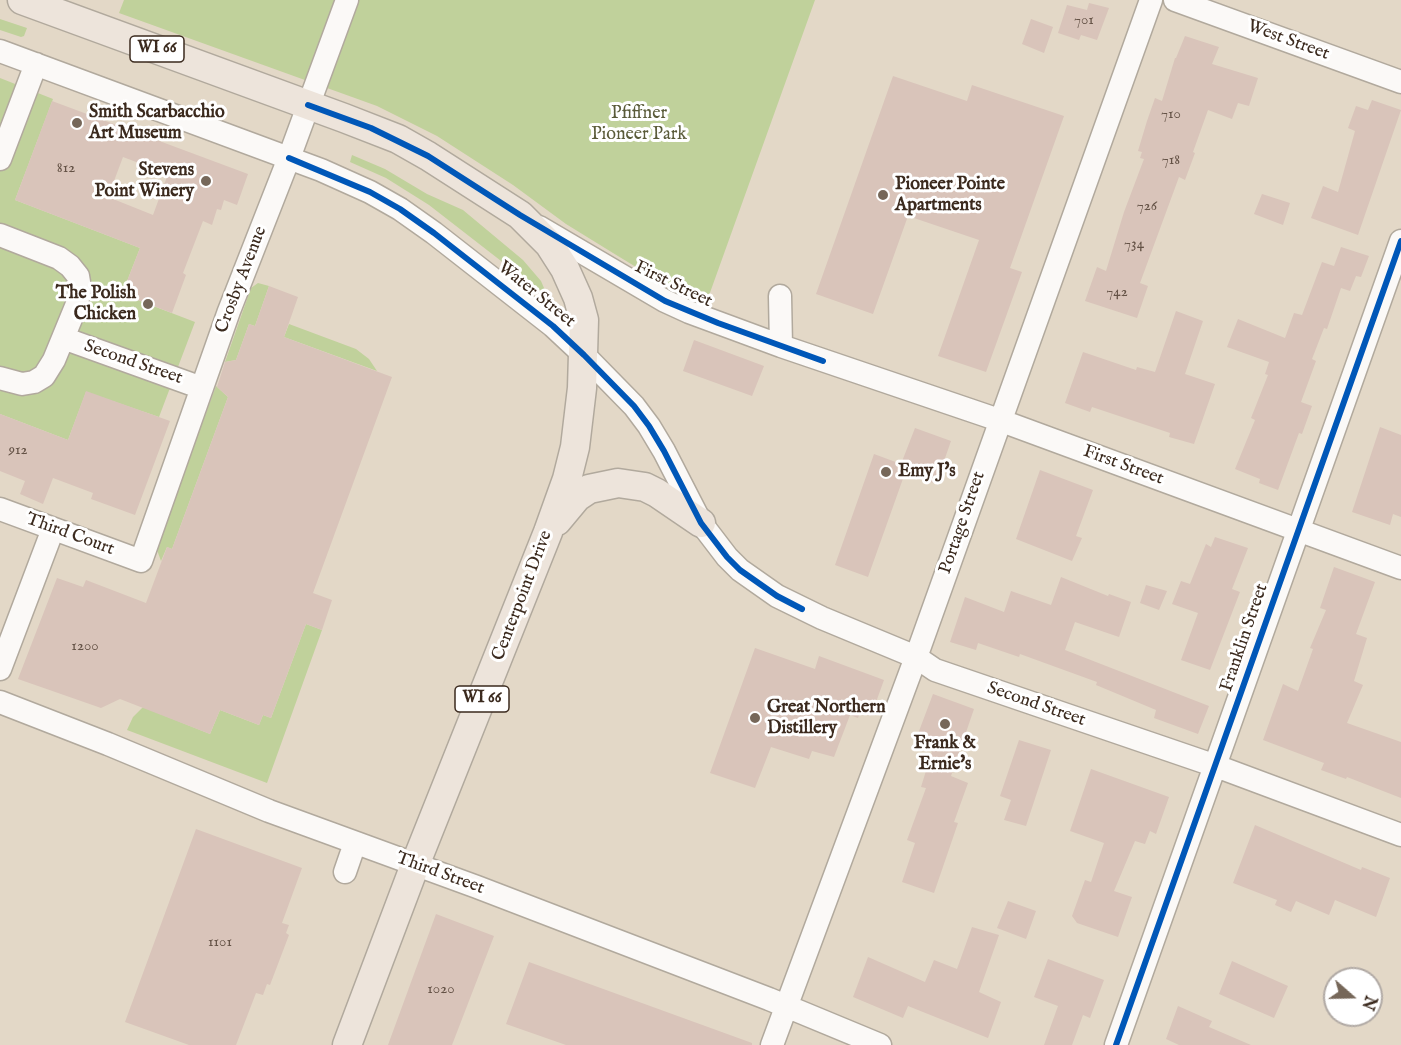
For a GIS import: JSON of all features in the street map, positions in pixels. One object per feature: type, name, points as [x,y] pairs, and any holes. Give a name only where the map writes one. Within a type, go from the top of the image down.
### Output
[{"type":"main road","name":"WI 66","points":[[22,0],[398,140],[428,156],[520,215]]},
{"type":"main road","name":"Centerpoint Drive","points":[[347,1045],[415,865],[548,532],[575,447],[584,355],[584,320],[573,284],[549,244],[520,215]]},
{"type":"main road","points":[[548,532],[577,497],[589,489],[618,483],[645,487],[701,523]]},
{"type":"street","name":"Crosby Avenue","points":[[141,561],[229,311],[289,158],[347,0]]},
{"type":"street","name":"Portage Street","points":[[772,1045],[916,657],[1151,0]]},
{"type":"street","name":"West Street","points":[[1175,0],[1401,82]]},
{"type":"street","name":"Water Street","points":[[0,51],[289,158],[370,192],[400,209],[553,326],[634,406],[649,426],[701,523]]},
{"type":"street","points":[[0,159],[36,64]]},
{"type":"street","name":"First Street","points":[[520,215],[665,301],[689,312],[781,346],[999,420],[1401,568]]},
{"type":"street","name":"Second Street","points":[[0,235],[59,258],[78,276],[80,288],[77,304],[52,365],[44,376],[34,382],[22,384],[0,378]]},
{"type":"street","name":"Franklin Street","points":[[1116,1045],[1401,241]]},
{"type":"street","points":[[780,296],[781,346]]},
{"type":"street","name":"Second Street","points":[[63,338],[202,388]]},
{"type":"street","name":"Third Court","points":[[0,509],[141,561]]},
{"type":"street","name":"Second Street","points":[[701,523],[740,570],[777,596],[822,618],[916,657],[935,670],[1216,766],[1401,835]]},
{"type":"street","points":[[0,669],[53,529]]},
{"type":"street","name":"Third Street","points":[[0,702],[269,811],[880,1045]]},
{"type":"street","points":[[345,872],[355,843]]},
{"type":"green space","name":"Pfiffner Pioneer Park","points":[[124,0],[815,0],[707,301],[659,281],[613,253],[566,224],[513,185],[437,136],[377,106],[119,13]]},
{"type":"green space","points":[[0,19],[27,28],[24,36],[0,30]]},
{"type":"green space","points":[[0,78],[53,99],[15,200],[140,248],[122,294],[195,322],[159,417],[86,392],[68,440],[0,414]]},
{"type":"green space","points":[[352,155],[385,169],[427,194],[463,210],[523,260],[541,281],[547,295],[429,205],[386,178],[350,162]]},
{"type":"green space","points":[[258,283],[269,286],[255,326],[249,324],[236,360],[225,362],[251,288]]},
{"type":"green space","points":[[289,324],[356,349],[369,359],[377,371],[284,337]]},
{"type":"green space","points":[[216,386],[228,397],[172,549],[167,547],[161,561],[157,550],[158,542]]},
{"type":"green space","points":[[306,624],[322,630],[267,783],[127,730],[133,717],[143,707],[210,734],[220,710],[259,725],[263,715],[271,718]]},
{"type":"building","points":[[1089,3],[1109,8],[1097,40],[1081,35],[1079,40],[1058,33],[1067,5],[1087,10]]},
{"type":"building","points":[[1031,19],[1053,27],[1044,53],[1022,44]]},
{"type":"building","points":[[1185,36],[1219,47],[1212,64],[1258,78],[1249,106],[1238,103],[1232,119],[1208,110],[1185,180],[1179,177],[1140,283],[1148,286],[1137,318],[1085,301],[1097,267],[1106,271],[1124,212],[1144,159],[1140,158],[1142,152],[1138,151],[1147,121],[1155,98],[1162,101],[1175,58]]},
{"type":"building","points":[[893,76],[967,101],[972,85],[1064,116],[1010,268],[1022,272],[986,372],[938,356],[979,240],[908,216],[873,314],[816,294]]},
{"type":"building","points":[[1372,100],[1401,110],[1358,235],[1311,218],[1323,186],[1338,192],[1355,131],[1348,128],[1356,106],[1368,110]]},
{"type":"building","points":[[52,101],[248,174],[237,205],[224,200],[221,210],[217,209],[212,225],[203,221],[183,273],[186,275],[172,313],[122,294],[140,248],[15,200]],"holes":[[[123,157],[168,174],[153,215],[108,197]]]},
{"type":"building","points":[[1262,194],[1290,203],[1283,225],[1254,214]]},
{"type":"building","points":[[1341,247],[1369,256],[1361,277],[1356,276],[1350,291],[1341,288],[1327,329],[1324,328],[1312,359],[1316,361],[1301,402],[1312,406],[1302,434],[1299,433],[1278,490],[1259,483],[1260,479],[1235,469],[1255,420],[1251,418],[1268,375],[1265,374],[1269,362],[1227,347],[1238,319],[1285,338],[1294,313],[1302,315],[1322,262],[1334,266]]},
{"type":"building","points":[[269,286],[298,297],[284,337],[392,377],[313,593],[332,600],[322,630],[306,624],[271,718],[263,715],[259,725],[220,710],[210,734],[120,699],[101,708],[18,679],[57,578],[83,587],[86,580],[146,603],[167,547],[172,549],[228,397],[217,387],[225,362],[236,360],[249,324],[255,326]]},
{"type":"building","points":[[1176,311],[1203,321],[1185,374],[1215,384],[1194,444],[1169,437],[1170,433],[1092,407],[1090,412],[1065,403],[1083,352],[1136,370],[1137,367],[1155,372]]},
{"type":"building","points":[[694,340],[764,366],[752,396],[683,371]]},
{"type":"building","points":[[86,391],[170,421],[135,515],[91,499],[93,493],[53,478],[43,504],[20,494],[25,481],[0,471],[0,414],[68,440]]},
{"type":"building","points":[[1380,427],[1401,435],[1401,517],[1393,514],[1390,525],[1352,512]]},
{"type":"building","points":[[915,428],[951,441],[936,484],[905,473],[868,577],[835,565],[874,454],[901,464]]},
{"type":"building","points":[[1040,470],[1093,490],[1076,536],[1082,538],[1072,561],[1016,539]]},
{"type":"building","points":[[1215,537],[1248,548],[1232,589],[1240,592],[1210,670],[1181,660],[1198,613],[1172,604],[1181,581],[1190,584],[1206,544],[1211,547]]},
{"type":"building","points":[[1334,567],[1375,582],[1356,634],[1367,638],[1354,681],[1363,685],[1347,723],[1401,742],[1401,798],[1347,777],[1346,779],[1321,770],[1324,763],[1263,740],[1283,684],[1298,691],[1313,649],[1310,648],[1326,610],[1320,608]]},
{"type":"building","points":[[1061,577],[1108,596],[1109,594],[1131,602],[1119,637],[1075,622],[1065,650],[1209,706],[1198,734],[1154,718],[1156,710],[1096,685],[1097,682],[1020,654],[1019,657],[978,643],[976,650],[950,642],[965,597],[1004,612],[1011,591],[1051,605]]},
{"type":"building","points":[[1146,585],[1167,591],[1159,610],[1140,603]]},
{"type":"building","points":[[755,648],[815,669],[819,656],[884,680],[871,716],[860,712],[858,718],[850,715],[834,757],[812,751],[809,759],[771,747],[755,788],[710,773]]},
{"type":"building","points":[[933,694],[974,709],[951,776],[968,783],[954,822],[958,823],[934,893],[902,882],[915,843],[907,840],[926,788],[921,787],[934,745],[916,739]]},
{"type":"building","points":[[1019,740],[1051,750],[1026,826],[1004,820],[1011,800],[1000,796]]},
{"type":"building","points":[[1091,769],[1169,797],[1156,834],[1150,831],[1145,844],[1135,841],[1114,891],[1132,897],[1118,937],[1077,923],[1072,916],[1085,880],[1091,882],[1104,843],[1070,831]]},
{"type":"building","points":[[1255,825],[1361,870],[1362,867],[1390,878],[1376,917],[1335,900],[1329,915],[1296,901],[1291,912],[1275,905],[1277,900],[1233,883]]},
{"type":"building","points":[[196,829],[302,868],[282,923],[289,925],[286,933],[289,935],[270,985],[267,984],[263,995],[256,993],[236,1045],[189,1045],[125,1022]]},
{"type":"building","points":[[1008,901],[1036,911],[1026,939],[997,928]]},
{"type":"building","points":[[436,914],[494,936],[452,1045],[388,1045]]},
{"type":"building","points":[[972,927],[999,935],[979,992],[1001,1002],[988,1038],[908,1006],[903,1018],[853,997],[868,957],[925,982],[934,960],[957,969]]},
{"type":"building","points":[[1048,959],[1104,980],[1090,1018],[1083,1015],[1072,1045],[1044,1045],[1058,1006],[1034,997]]},
{"type":"building","points":[[1232,961],[1288,986],[1274,1018],[1219,994]]},
{"type":"building","points":[[529,962],[752,1043],[752,1045],[566,1045],[506,1024]]},
{"type":"building","points":[[1178,1006],[1212,1021],[1209,1027],[1251,1045],[1179,1045],[1166,1039]]},
{"type":"cycle path","points":[[308,105],[371,128],[428,156],[520,215],[665,301],[823,361]]},
{"type":"cycle path","points":[[289,158],[370,192],[400,209],[553,326],[634,406],[664,451],[701,523],[727,557],[740,570],[777,596],[802,609]]},
{"type":"cycle path","points":[[1116,1045],[1401,241]]},
{"type":"place","name":"Smith Scarbacchio Art Museum","points":[[77,123]]},
{"type":"place","name":"Stevens Point Winery","points":[[206,181]]},
{"type":"place","name":"Pioneer Pointe Apartments","points":[[883,195]]},
{"type":"place","name":"The Polish Chicken","points":[[148,304]]},
{"type":"place","name":"Emy J's","points":[[886,472]]},
{"type":"place","name":"Great Northern Distillery","points":[[755,718]]},
{"type":"place","name":"Frank & Ernie's","points":[[945,724]]}]
